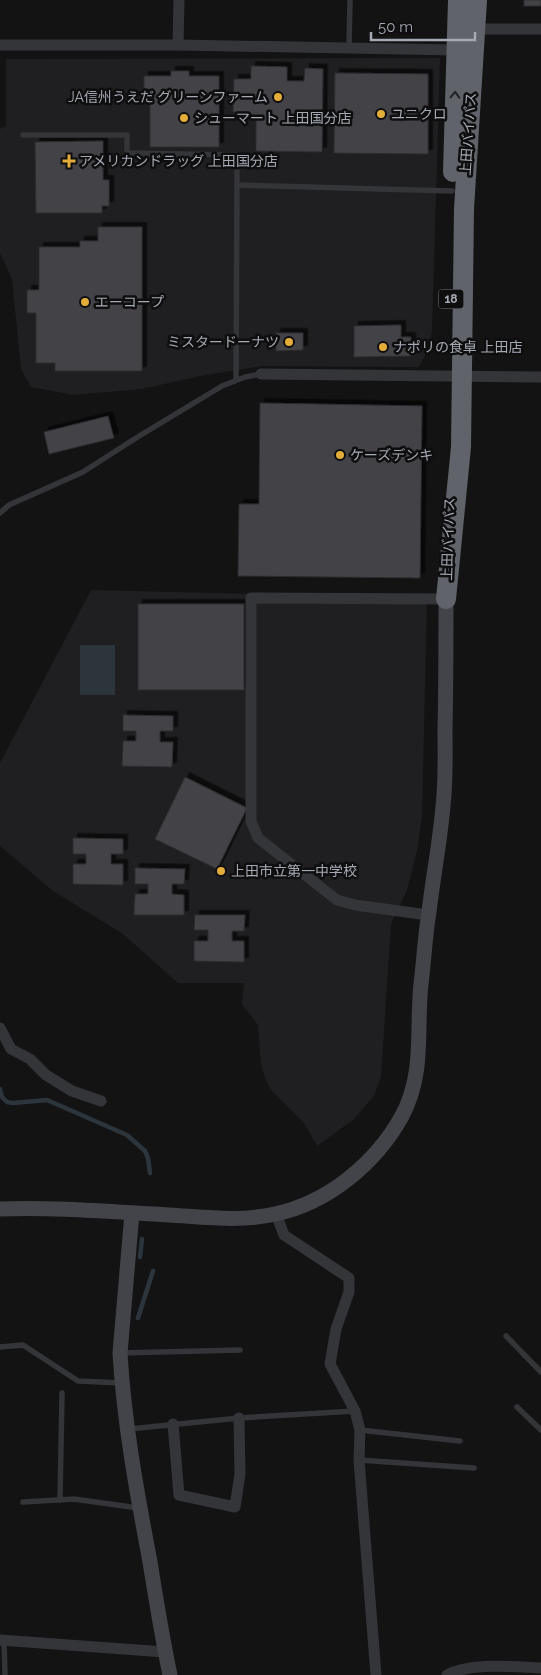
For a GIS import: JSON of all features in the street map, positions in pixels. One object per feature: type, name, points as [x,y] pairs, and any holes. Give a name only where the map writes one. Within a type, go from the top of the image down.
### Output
[{"type":"highway","name":"上田バイパス","points":[[456,376],[452,191],[458,0]]},
{"type":"highway","name":"上田バイパス","points":[[446,599],[464,209],[478,0]]},
{"type":"street","points":[[178,45],[179,0]]},
{"type":"street","points":[[475,28],[541,30]]},
{"type":"street","points":[[0,45],[178,45],[456,50]]},
{"type":"street","points":[[262,374],[541,377]]},
{"type":"street","points":[[0,1209],[80,1210],[222,1218],[248,1218],[276,1214],[300,1206],[323,1195],[347,1180],[368,1161],[386,1140],[402,1115],[414,1086],[419,1059],[420,997],[428,915],[444,806],[446,599],[251,598],[251,821],[258,838],[337,900],[355,905],[428,915]]},
{"type":"street","points":[[0,1028],[11,1049],[30,1059],[46,1074],[72,1091],[100,1101]]},
{"type":"street","points":[[132,1213],[120,1353],[122,1383],[127,1429],[170,1675]]},
{"type":"street","points":[[276,1214],[284,1235],[349,1278],[350,1292],[336,1329],[330,1364],[355,1411],[360,1430],[359,1460],[376,1675]]},
{"type":"street","points":[[173,1424],[179,1495],[235,1507],[240,1474],[239,1418]]},
{"type":"street","points":[[2,1640],[165,1652]]},
{"type":"street","points":[[447,1675],[454,1671],[496,1666],[541,1668]]},
{"type":"lane","points":[[348,48],[350,0]]},
{"type":"lane","points":[[23,135],[126,135],[126,153],[237,154],[236,380]]},
{"type":"lane","points":[[237,185],[452,191]]},
{"type":"lane","points":[[0,513],[9,505],[83,472],[222,386],[236,380],[262,374]]},
{"type":"lane","points":[[506,1336],[541,1372]]},
{"type":"lane","points":[[0,1348],[24,1346],[78,1381],[122,1383]]},
{"type":"lane","points":[[120,1353],[240,1350]]},
{"type":"lane","points":[[60,1500],[62,1393]]},
{"type":"lane","points":[[517,1407],[541,1430]]},
{"type":"lane","points":[[127,1429],[239,1418],[355,1411]]},
{"type":"lane","points":[[360,1430],[460,1441]]},
{"type":"lane","points":[[359,1460],[474,1468]]},
{"type":"lane","points":[[24,1502],[74,1499],[140,1508]]},
{"type":"lane","points":[[2,1640],[5,1675]]},
{"type":"shaded area","points":[[440,58],[432,332],[419,367],[262,366],[200,376],[142,389],[73,395],[31,387],[21,369],[12,279],[0,253],[0,129],[6,126],[6,59]]},
{"type":"shaded area","name":"上田市立第一中学校","points":[[91,590],[427,598],[422,816],[417,851],[407,890],[391,924],[381,1077],[374,1096],[353,1120],[317,1146],[304,1123],[271,1090],[265,1078],[261,1064],[258,1025],[242,1004],[244,983],[178,983],[123,934],[53,891],[0,846],[0,763]]},
{"type":"shaded area","points":[[80,645],[115,645],[115,695],[80,695]]},
{"type":"building","points":[[524,0],[541,0],[541,6],[524,6]]},
{"type":"building","name":"JA信州うえだ グリーンファーム","points":[[251,66],[287,67],[287,81],[304,81],[305,68],[323,69],[322,152],[256,151],[256,118],[242,118],[243,112],[233,112],[234,79],[251,79]]},
{"type":"building","name":"シューマート 上田国分店","points":[[171,71],[189,71],[189,76],[219,76],[219,147],[150,147],[150,89],[144,89],[144,76],[171,76]]},
{"type":"building","name":"ユニクロ","points":[[335,73],[428,74],[428,154],[334,153]]},
{"type":"building","name":"アメリカンドラッグ 上田国分店","points":[[103,141],[103,180],[109,180],[109,206],[102,206],[102,213],[36,213],[35,142]]},
{"type":"building","name":"エーコープ","points":[[98,227],[142,227],[142,371],[55,371],[55,363],[36,363],[36,313],[27,313],[27,290],[39,290],[39,247],[80,247],[80,241],[98,241]]},
{"type":"building","name":"ナポリの食卓 上田店","points":[[401,325],[401,337],[411,337],[411,356],[354,357],[354,326]]},
{"type":"building","name":"ミスタードーナツ","points":[[276,333],[303,333],[303,350],[276,351]]},
{"type":"building","name":"ケーズデンキ","points":[[260,403],[422,406],[420,578],[238,576],[239,504],[259,504]]},
{"type":"building","points":[[108,416],[114,438],[49,454],[44,432]]},
{"type":"building","points":[[138,604],[244,604],[244,690],[138,690]]},
{"type":"building","points":[[123,715],[173,716],[173,731],[160,731],[160,742],[173,742],[172,767],[122,766],[123,741],[136,741],[136,731],[123,731]]},
{"type":"building","points":[[185,777],[247,808],[217,869],[155,839]]},
{"type":"building","points":[[73,838],[123,839],[123,854],[111,854],[111,864],[123,864],[123,885],[73,884],[73,864],[86,864],[86,854],[73,854]]},
{"type":"building","points":[[135,868],[185,869],[184,884],[172,884],[172,894],[184,895],[184,915],[134,915],[135,894],[148,894],[148,884],[135,884]]},
{"type":"building","points":[[195,915],[245,915],[244,931],[232,931],[232,941],[244,941],[244,962],[194,961],[194,941],[208,941],[208,930],[194,930]]},
{"type":"waterway","points":[[0,1089],[2,1097],[7,1102],[47,1100],[127,1135],[145,1151],[150,1173]]},
{"type":"waterway","points":[[140,1257],[142,1239]]},
{"type":"waterway","points":[[138,1318],[153,1271]]},
{"type":"place","name":"JA信州うえだ グリーンファーム","points":[[278,97]]},
{"type":"place","name":"ユニクロ","points":[[381,114]]},
{"type":"place","name":"シューマート 上田国分店","points":[[184,118]]},
{"type":"place","name":"アメリカンドラッグ 上田国分店","points":[[69,161]]},
{"type":"place","name":"エーコープ","points":[[85,302]]},
{"type":"place","name":"ミスタードーナツ","points":[[289,342]]},
{"type":"place","name":"ナポリの食卓 上田店","points":[[383,347]]},
{"type":"place","name":"ケーズデンキ","points":[[340,455]]},
{"type":"place","name":"上田市立第一中学校","points":[[221,871]]}]
